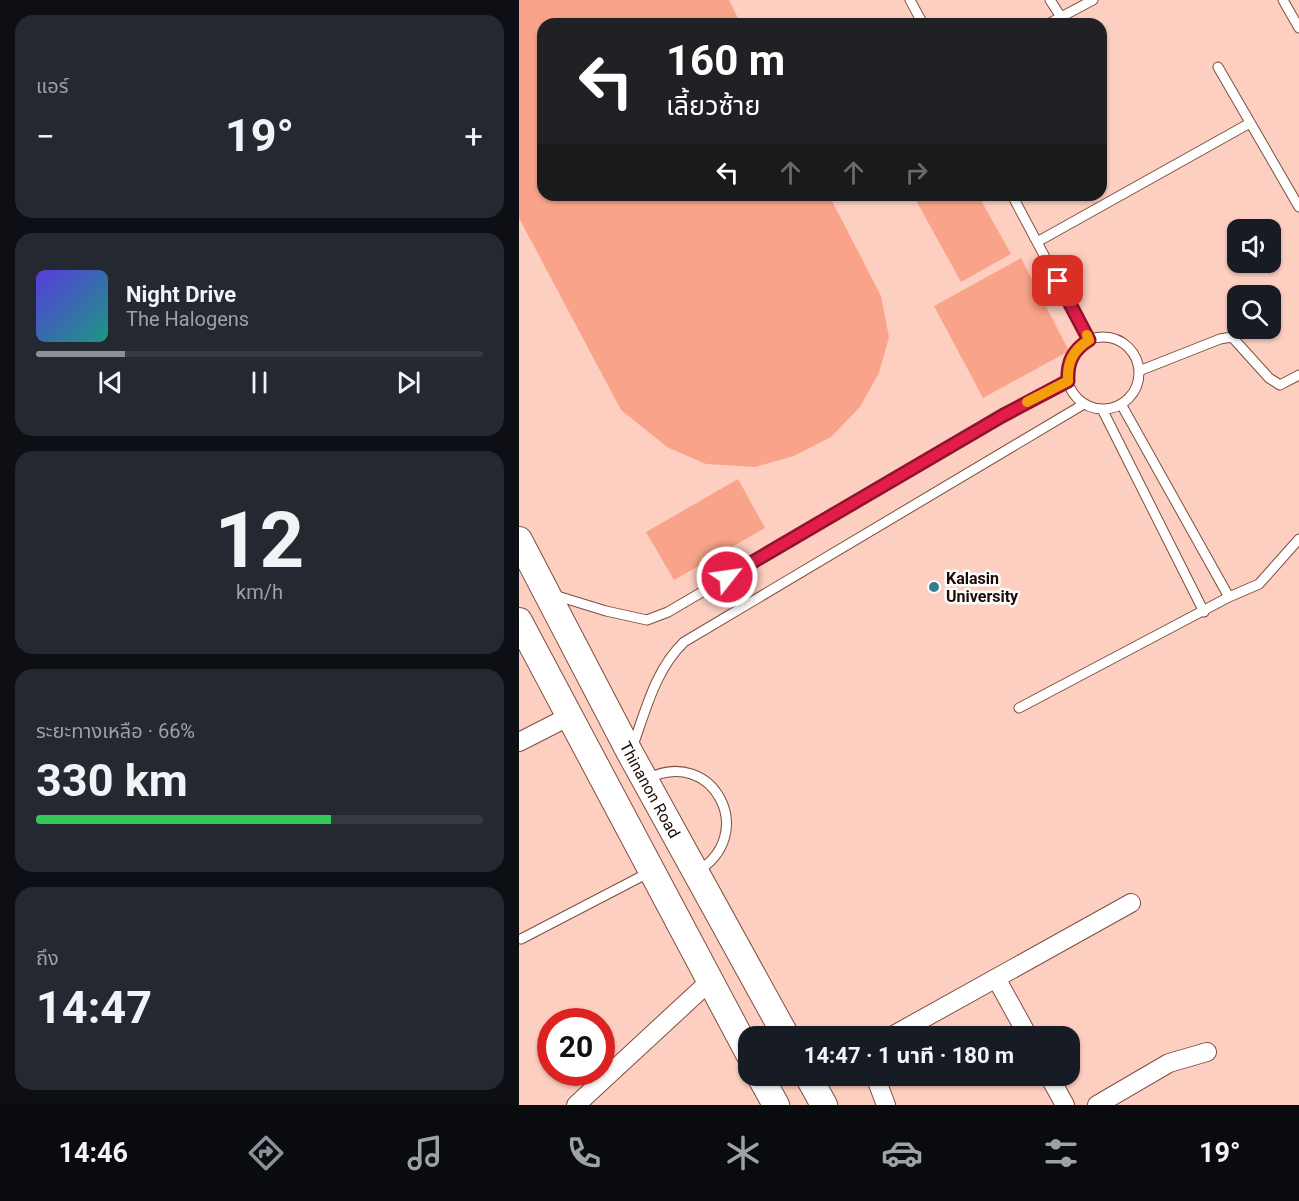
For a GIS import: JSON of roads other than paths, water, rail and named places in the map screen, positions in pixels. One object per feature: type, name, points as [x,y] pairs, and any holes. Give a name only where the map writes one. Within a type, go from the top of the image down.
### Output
[{"type":"main road","name":"Thinanon Road","points":[[519,540],[630,753],[781,1026]]},
{"type":"main road","points":[[519,622],[650,872],[738,1033]]},
{"type":"main road","points":[[766,1086],[776,1105]]},
{"type":"main road","points":[[814,1086],[824,1105]]},
{"type":"street","points":[[519,742],[570,716]]},
{"type":"street","points":[[910,1026],[1131,903]]},
{"type":"street","points":[[996,978],[1022,1026]]},
{"type":"street","points":[[576,1105],[710,981]]},
{"type":"street","points":[[1097,1105],[1169,1063],[1207,1052]]},
{"type":"street","points":[[879,1086],[886,1105]]},
{"type":"street","points":[[1055,1086],[1065,1105]]},
{"type":"lane","points":[[910,0],[920,18]]},
{"type":"lane","points":[[1050,0],[1061,17],[1093,0]]},
{"type":"lane","points":[[1283,0],[1299,27]]},
{"type":"lane","points":[[1218,67],[1299,207]]},
{"type":"lane","points":[[1037,242],[1250,123]]},
{"type":"lane","points":[[1015,201],[1089,340]]},
{"type":"lane","points":[[1139,371],[1220,339],[1231,337],[1269,378],[1280,385],[1299,375]]},
{"type":"lane","points":[[1099,338],[1118,340],[1133,353],[1139,371],[1135,390],[1121,404],[1102,409],[1084,404],[1076,398],[1068,381],[1067,370],[1074,352],[1089,340],[1099,338]]},
{"type":"lane","points":[[544,591],[572,602],[647,620],[668,612],[1002,416],[1068,381]]},
{"type":"lane","points":[[630,753],[659,674],[669,657],[684,642],[1084,404]]},
{"type":"lane","points":[[1121,404],[1229,597]]},
{"type":"lane","points":[[1102,409],[1204,612]]},
{"type":"lane","points":[[1019,708],[1229,597],[1259,584],[1299,539]]},
{"type":"lane","points":[[645,780],[668,771],[687,772],[704,780],[720,798],[727,822],[724,840],[715,856],[696,872]]},
{"type":"lane","points":[[522,939],[650,872]]},
{"type":"place","name":"Kalasin University","points":[[934,587]]}]
